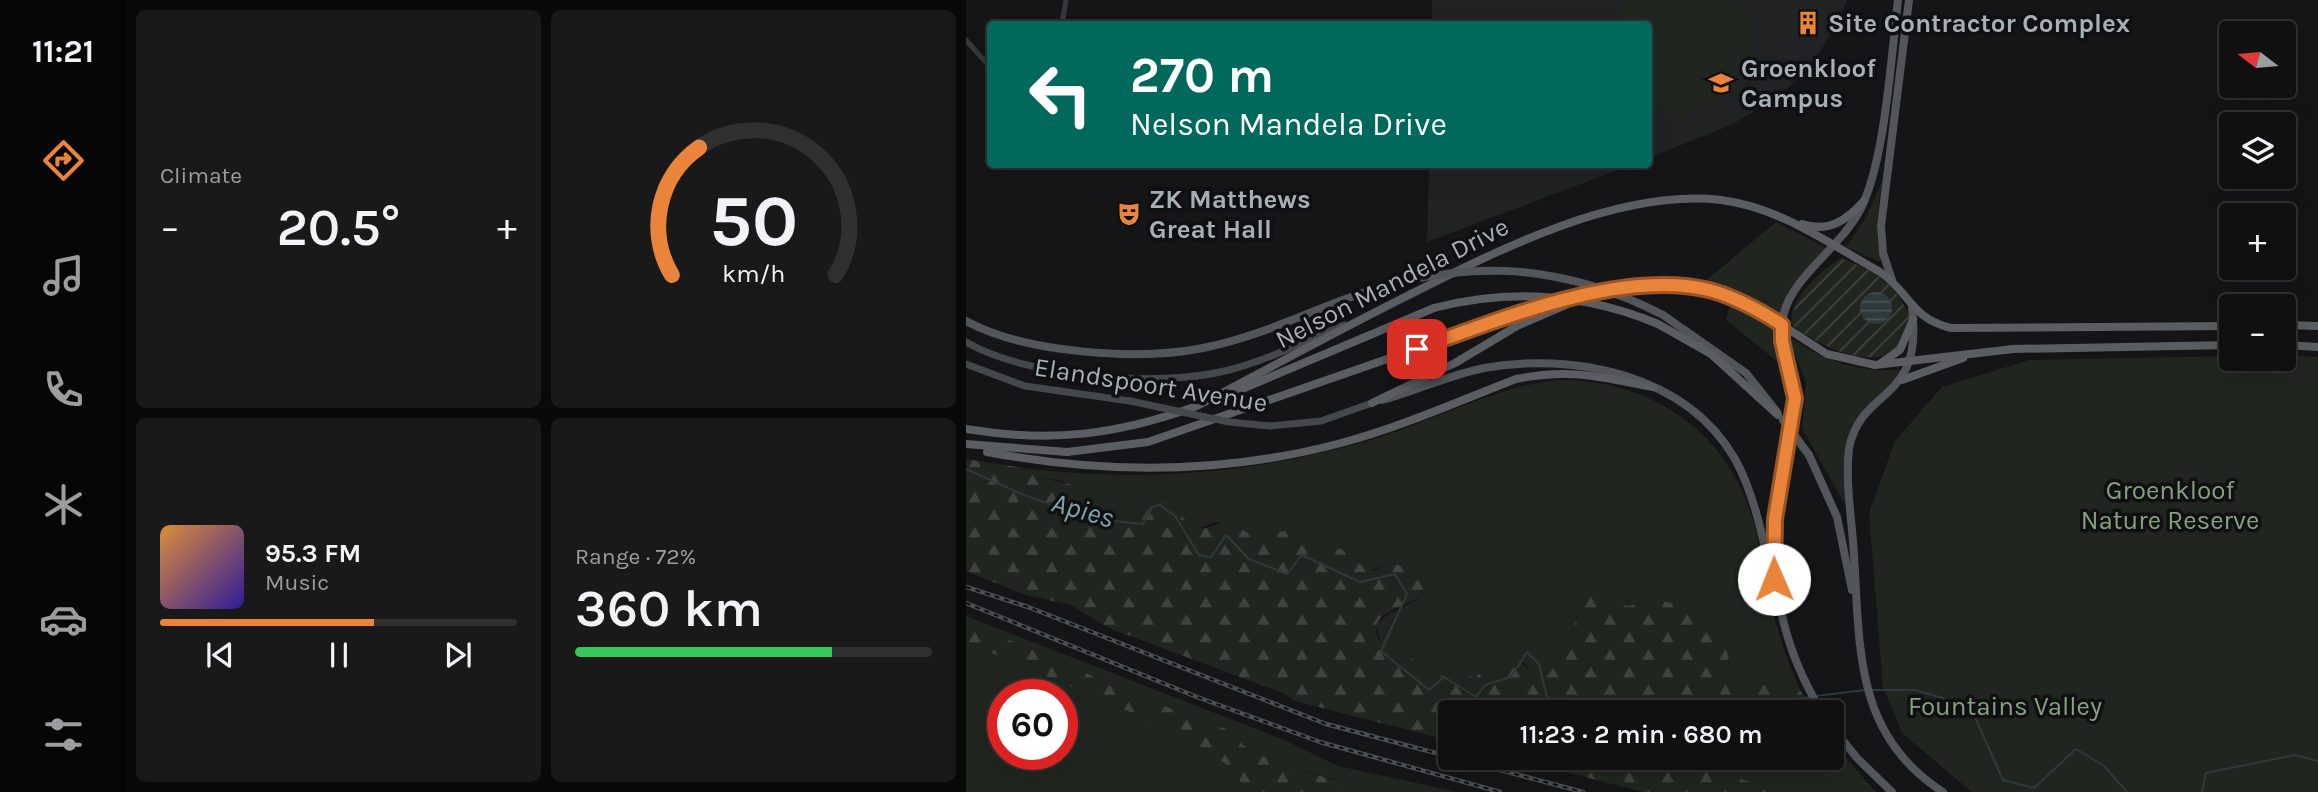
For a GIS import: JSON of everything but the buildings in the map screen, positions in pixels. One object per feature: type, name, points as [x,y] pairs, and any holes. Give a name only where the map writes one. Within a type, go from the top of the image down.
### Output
[{"type":"highway","name":"Nelson Mandela Drive","points":[[966,429],[1010,436],[1078,436],[1132,427],[1197,406],[1491,253],[1567,224],[1629,208],[1682,200],[1714,200],[1748,205],[1786,219],[1836,247]]},
{"type":"highway","points":[[1786,219],[1816,228],[1830,226],[1845,220],[1864,201]]},
{"type":"highway","points":[[1836,247],[1892,280],[1912,308],[1940,325],[1960,329],[2219,326]]},
{"type":"highway","name":"Nelson Mandela Drive","points":[[966,445],[1067,452],[1147,442],[1528,310],[1594,294],[1659,285],[1700,288],[1737,299],[1782,325]]},
{"type":"highway","points":[[1373,403],[1455,363],[1517,327],[1594,294]]},
{"type":"highway","points":[[1197,406],[1247,388],[1434,308],[1504,295],[1562,296],[1615,308],[1658,324],[1711,354],[1781,417]]},
{"type":"highway","points":[[1875,365],[1900,350],[1913,320]]},
{"type":"highway","points":[[1782,325],[1827,354],[1875,365],[2013,349],[2219,345]]},
{"type":"highway","points":[[2296,325],[2318,326]]},
{"type":"highway","points":[[2296,346],[2318,347]]},
{"type":"highway","points":[[1902,380],[1975,353]]},
{"type":"highway","points":[[966,445],[1032,461],[1072,465],[1131,468],[1233,464],[1341,443],[1516,379],[1535,375],[1581,372],[1653,387]]},
{"type":"main road","points":[[1775,594],[1775,519],[1795,398],[1782,341],[1782,325],[1792,293],[1836,247],[1864,201],[1879,139],[1898,0]]},
{"type":"main road","points":[[1892,280],[1883,253],[1881,226],[1909,0]]},
{"type":"main road","points":[[966,321],[994,335],[1034,346],[1168,352],[1221,344],[1384,286],[1438,273],[1513,270],[1581,282],[1634,300],[1663,315],[1746,373],[1809,455],[1837,517],[1855,607]]},
{"type":"main road","points":[[1912,308],[1915,342],[1910,362],[1902,380],[1856,428],[1848,457],[1855,607],[1862,668],[1870,702],[1895,747],[1944,792]]},
{"type":"main road","name":"Elandspoort Avenue","points":[[966,342],[1000,358],[1040,367],[1132,378],[1186,379],[1233,370],[1380,309]]},
{"type":"main road","name":"Elandspoort Avenue","points":[[966,363],[1025,386],[1130,401],[1230,422],[1270,426],[1321,421],[1373,403]]},
{"type":"main road","points":[[1373,403],[1471,371],[1521,363],[1581,365],[1630,377],[1653,387],[1698,416],[1734,458],[1755,510],[1775,594],[1790,642],[1816,700]]},
{"type":"main road","points":[[1844,742],[1892,792]]},
{"type":"street","points":[[1062,21],[1066,0]]},
{"type":"street","points":[[966,40],[987,63]]},
{"type":"shaded area","name":"Groenkloof Campus","points":[[1432,0],[1847,0],[1838,22],[1810,68],[1776,98],[1731,125],[1652,157],[1652,21],[1432,21]]},
{"type":"shaded area","points":[[1429,168],[1623,168],[1427,242]]},
{"type":"shaded area","points":[[1876,292],[1888,296],[1892,308],[1888,320],[1876,324],[1864,320],[1860,308],[1864,296]]},
{"type":"green space","points":[[1627,0],[1737,0],[1747,16],[1751,51],[1745,69],[1723,98],[1708,107],[1690,112],[1683,123],[1652,106],[1652,21],[1616,21]]},
{"type":"green space","points":[[1882,181],[1877,232],[1883,263],[1846,247],[1867,216]]},
{"type":"green space","points":[[1776,222],[1830,250],[1787,295],[1781,318],[1734,293],[1702,284]]},
{"type":"green space","points":[[1841,258],[1875,274],[1899,297],[1911,320],[1904,339],[1893,352],[1880,357],[1847,354],[1815,340],[1791,324],[1792,314],[1801,295],[1815,278]]},
{"type":"green space","points":[[1730,305],[1779,333],[1787,369],[1726,320]]},
{"type":"green space","points":[[1789,339],[1818,354],[1846,365],[1875,370],[1907,369],[1850,432],[1846,444],[1848,500],[1843,501],[1802,428],[1806,382]]},
{"type":"green space","name":"Groenkloof Nature Reserve","points":[[2219,356],[2219,371],[2296,371],[2296,356],[2318,357],[2318,792],[1972,792],[1902,733],[1883,687],[1869,513],[1895,441],[1942,387],[2029,360]]},
{"type":"green space","points":[[1559,380],[1589,382],[1647,397],[1696,428],[1716,449],[1734,474],[1747,502],[1777,625],[1801,691],[1793,694],[1764,683],[1747,695],[1734,693],[1731,688],[1730,661],[1645,602],[1628,606],[1593,593],[1571,602],[1579,603],[1581,609],[1559,661],[1547,676],[1536,675],[1524,663],[1486,666],[1475,679],[1468,678],[1464,673],[1449,674],[1434,683],[1417,663],[1381,643],[1376,627],[1388,615],[1418,598],[1425,584],[1387,564],[1369,571],[1341,549],[1322,545],[1311,537],[1248,533],[1233,523],[1217,522],[1199,528],[1190,525],[1174,507],[1150,504],[1135,517],[1120,511],[1108,515],[1094,513],[1077,490],[1063,481],[1034,476],[1031,469],[1119,475],[1206,472],[1249,467],[1334,450],[1377,438],[1491,396],[1537,383]]},
{"type":"green space","points":[[966,459],[1031,469],[1034,476],[1073,485],[1094,513],[1108,515],[1120,511],[1135,517],[1150,503],[1160,501],[1200,528],[1227,520],[1248,533],[1294,531],[1311,537],[1322,545],[1341,549],[1369,571],[1392,564],[1404,567],[1420,578],[1426,588],[1415,600],[1384,615],[1376,628],[1376,635],[1382,643],[1416,661],[1434,683],[1442,675],[1460,672],[1475,678],[1486,666],[1502,663],[1510,657],[1547,676],[1559,661],[1581,609],[1579,603],[1569,601],[1593,593],[1628,606],[1656,600],[1681,605],[1715,622],[1725,637],[1734,693],[1747,695],[1764,683],[1793,694],[1801,691],[1806,700],[1438,700],[1438,738],[1295,701],[1283,693],[1109,628],[1071,605],[1026,595],[966,571]]},
{"type":"green space","points":[[966,616],[1284,740],[1338,766],[1458,792],[1340,792],[1338,781],[1334,779],[1279,764],[1248,749],[1225,729],[1108,685],[1070,664],[966,623]]},
{"type":"green space","points":[[966,623],[1070,664],[1108,685],[1226,729],[1248,749],[1279,764],[1338,781],[1340,792],[1249,792],[1227,765],[1205,749],[1078,690],[1078,679],[1053,679],[966,642]]},
{"type":"green space","points":[[966,642],[1053,679],[987,679],[987,770],[1078,770],[1078,690],[1205,749],[1227,765],[1249,792],[966,792]]},
{"type":"green space","points":[[1844,756],[1876,792],[1777,792],[1717,770],[1844,770]]},
{"type":"green space","points":[[1558,770],[1717,770],[1777,792],[1643,792]]},
{"type":"waterway","name":"Apies","points":[[966,469],[1030,497],[1097,518],[1143,524],[1152,507],[1160,505],[1175,516],[1199,555],[1211,557],[1226,535],[1249,559],[1287,574],[1302,555],[1360,582],[1395,574],[1407,594],[1381,651],[1429,690],[1444,677],[1476,697],[1485,685],[1511,677],[1527,652],[1539,664],[1547,698],[1750,709],[1776,701],[1810,697]]},
{"type":"waterway","name":"Apies","points":[[1815,696],[1865,690]]},
{"type":"waterway","name":"Apies","points":[[1871,690],[1915,690],[1970,706],[2003,780],[2034,788],[2076,749],[2104,766],[2127,792]]},
{"type":"waterway","name":"Apies","points":[[2202,792],[2206,773],[2295,755],[2318,761]]},
{"type":"railway","points":[[966,587],[1028,607],[1326,724],[1583,792]]},
{"type":"railway","points":[[966,603],[1197,697],[1320,742],[1500,792]]},
{"type":"place","name":"Site Contractor Complex","points":[[1808,23]]},
{"type":"place","name":"Groenkloof Campus","points":[[1721,83]]},
{"type":"place","name":"ZK Matthews Great Hall","points":[[1129,214]]},
{"type":"route","points":[[1417,349],[1540,306],[1594,294],[1659,285],[1700,288],[1723,294],[1747,304],[1782,325],[1782,341],[1791,371],[1795,398],[1775,519],[1774,579]]},
{"type":"park label","name":"Fountains Valley","points":[[2005,706]]}]
